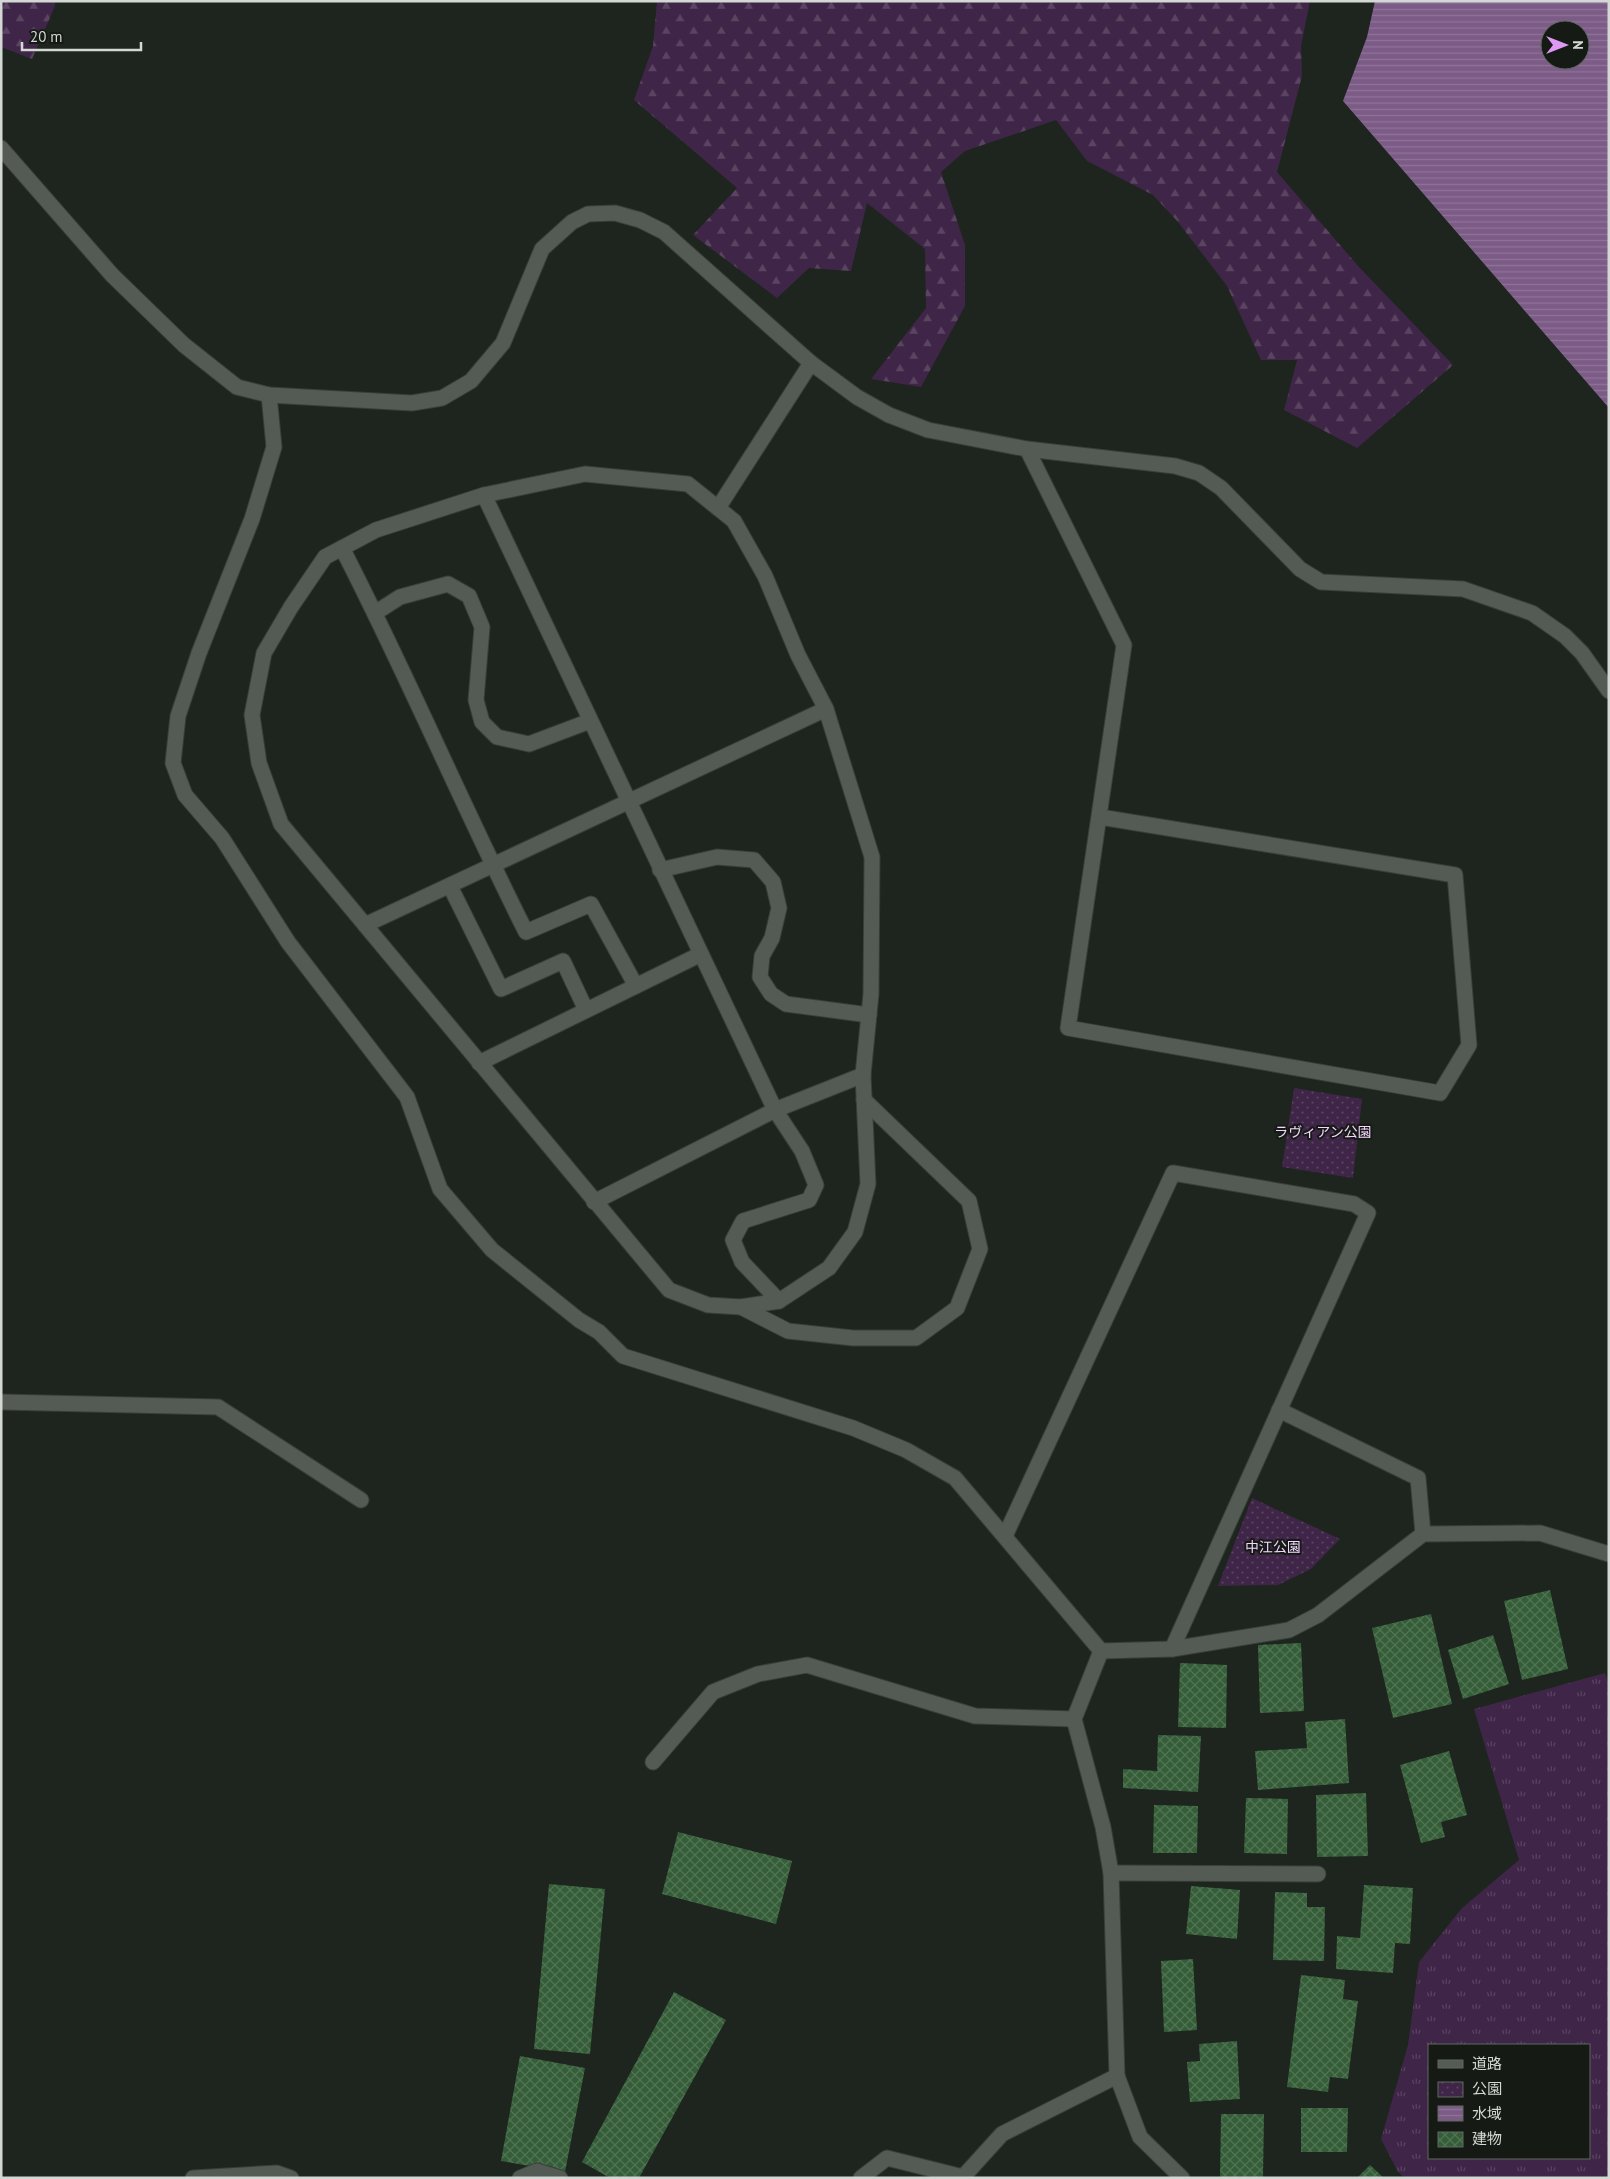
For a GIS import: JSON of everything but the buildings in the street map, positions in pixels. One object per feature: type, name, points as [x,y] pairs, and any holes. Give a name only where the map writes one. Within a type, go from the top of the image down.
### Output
[{"type":"street","points":[[1,148],[112,274],[184,345],[237,387],[270,395],[412,404],[442,398],[471,381],[503,344],[542,249],[572,222],[588,214],[616,214],[640,220],[664,232],[811,362],[857,397],[897,418],[928,430],[1027,449],[1175,466],[1198,473],[1222,488],[1300,569],[1321,582],[1463,589],[1532,612],[1582,654],[1609,691]]},
{"type":"street","points":[[718,508],[811,362]]},
{"type":"street","points":[[270,395],[274,447],[252,520],[199,653],[178,716],[173,763],[185,795],[222,838],[288,942],[407,1097],[440,1189],[492,1250],[579,1320],[599,1332],[623,1356],[853,1428],[906,1450],[955,1478],[1101,1650],[1172,1650],[1289,1630],[1318,1615],[1423,1534],[1540,1533],[1609,1554]]},
{"type":"street","points":[[1027,449],[1124,645],[1068,1028],[1440,1093],[1469,1045],[1455,875],[1100,816]]},
{"type":"street","points":[[585,474],[688,484],[734,521],[766,576],[798,654],[826,709],[872,858],[871,994],[863,1076],[868,1184],[855,1232],[829,1268],[779,1301],[741,1307],[708,1305],[669,1290],[281,824],[259,763],[252,715],[264,653],[291,607],[324,557],[376,530],[484,495],[585,474]]},
{"type":"street","points":[[484,495],[628,803],[775,1110],[802,1151],[816,1185],[809,1200],[742,1221],[733,1240],[742,1262],[779,1301]]},
{"type":"street","points":[[342,548],[375,612],[493,866],[526,932],[590,904],[636,986]]},
{"type":"street","points":[[375,612],[400,597],[448,584],[469,596],[482,626],[476,700],[482,722],[497,737],[529,744],[590,721]]},
{"type":"street","points":[[365,925],[826,709]]},
{"type":"street","points":[[660,870],[717,858],[754,860],[773,882],[779,908],[772,938],[762,956],[760,977],[771,994],[786,1004],[869,1015]]},
{"type":"street","points":[[450,886],[501,989],[563,961],[586,1010]]},
{"type":"street","points":[[479,1063],[701,954]]},
{"type":"street","points":[[594,1202],[775,1110],[863,1076]]},
{"type":"street","points":[[741,1307],[788,1331],[853,1338],[916,1338],[958,1308],[980,1249],[969,1201],[864,1100]]},
{"type":"street","points":[[1005,1536],[1173,1173],[1354,1204],[1368,1213],[1172,1650]]},
{"type":"street","points":[[1,1402],[218,1407],[361,1500]]},
{"type":"street","points":[[1279,1410],[1418,1478],[1423,1534]]},
{"type":"street","points":[[1101,1650],[1074,1719],[1103,1827],[1111,1872],[1117,2076],[1140,2137],[1182,2178]]},
{"type":"street","points":[[653,1762],[713,1692],[758,1674],[807,1665],[975,1716],[1074,1719]]},
{"type":"street","points":[[1111,1872],[1318,1874]]},
{"type":"street","points":[[861,2178],[887,2158],[963,2177],[1002,2134],[1117,2076]]},
{"type":"street","points":[[520,2178],[537,2171],[560,2178]]},
{"type":"street","points":[[193,2178],[277,2173],[291,2178]]},
{"type":"green space","points":[[1,1],[55,1],[55,6],[32,59],[1,47]]},
{"type":"green space","points":[[657,1],[1310,1],[1301,46],[1302,76],[1277,172],[1359,267],[1453,365],[1357,448],[1284,410],[1297,360],[1261,360],[1227,286],[1178,222],[1153,195],[1087,161],[1056,120],[965,151],[941,172],[965,245],[965,306],[921,387],[871,379],[926,308],[925,249],[867,203],[851,271],[809,268],[777,298],[693,235],[737,188],[634,100],[653,46]]},
{"type":"green space","name":"ラヴィアン公園","points":[[1294,1088],[1362,1099],[1353,1178],[1282,1167]]},
{"type":"green space","name":"中江公園","points":[[1252,1498],[1340,1539],[1311,1569],[1278,1585],[1218,1586]]},
{"type":"green space","points":[[1605,1673],[1609,1685],[1609,2178],[1405,2178],[1398,2172],[1381,2139],[1408,2045],[1419,1962],[1462,1908],[1519,1860],[1474,1709]]},
{"type":"water","points":[[1375,1],[1609,1],[1609,408],[1343,101],[1367,37]]}]
